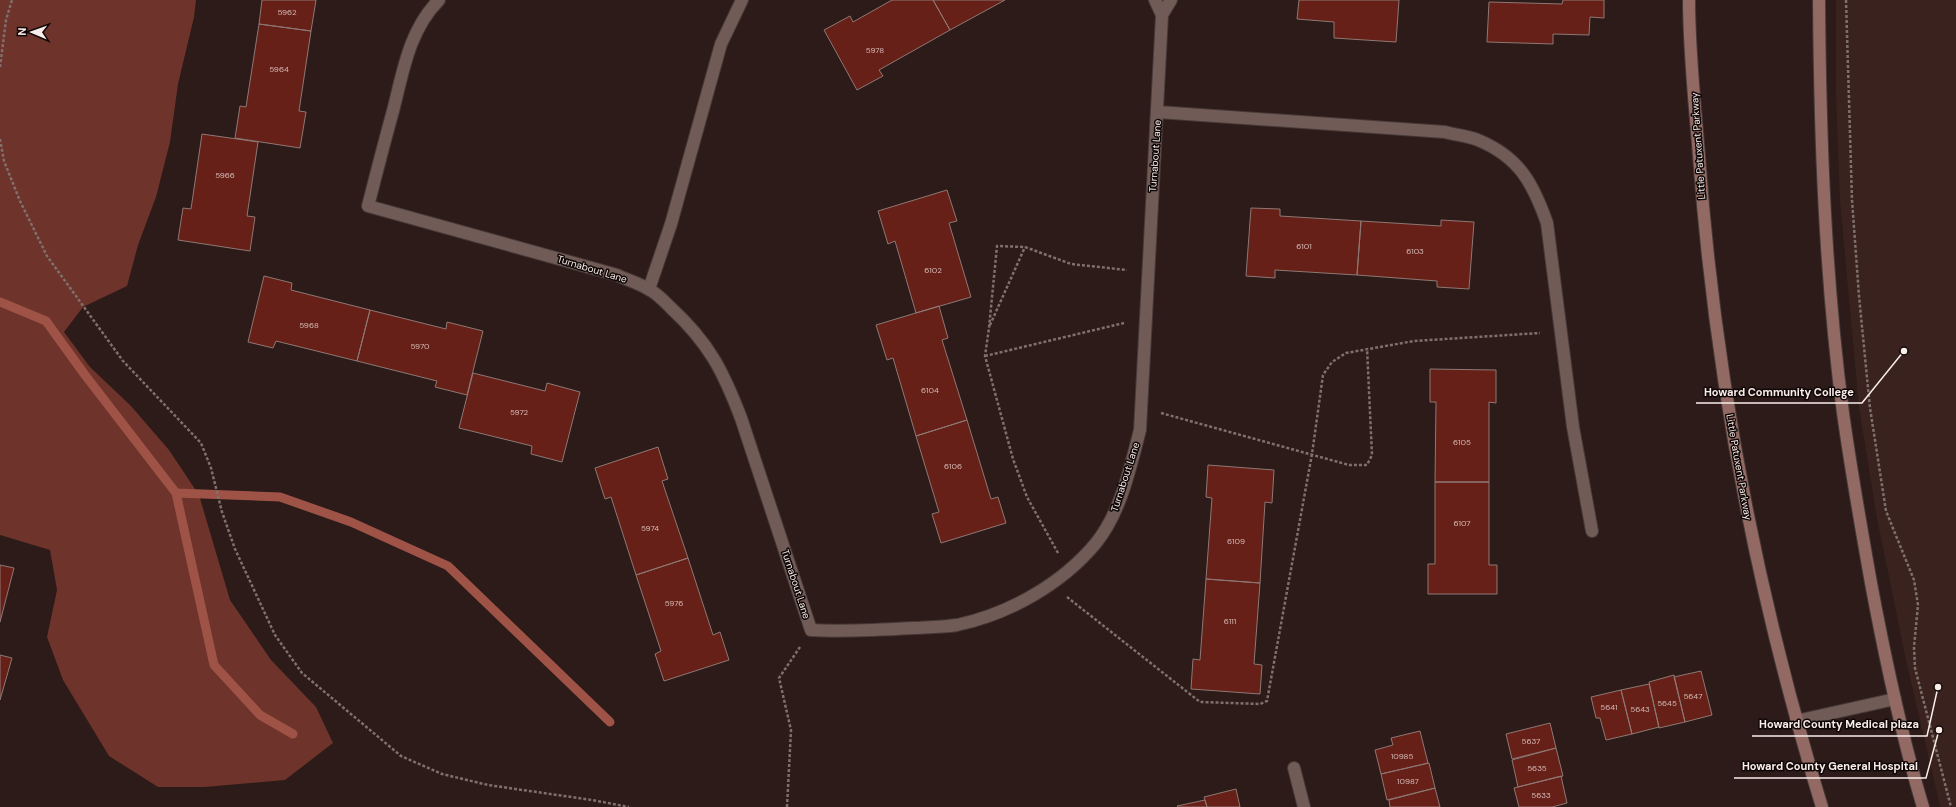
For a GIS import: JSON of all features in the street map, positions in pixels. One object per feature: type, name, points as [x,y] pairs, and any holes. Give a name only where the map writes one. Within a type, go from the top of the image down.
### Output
[{"type":"main road","name":"Little Patuxent Parkway","points":[[1689,0],[1704,221],[1730,421],[1754,546],[1796,721],[1822,807]]},
{"type":"main road","points":[[1819,0],[1820,99],[1824,201],[1843,413],[1860,522],[1894,699],[1923,807]]},
{"type":"street","name":"Turnabout Lane","points":[[439,0],[429,10],[414,34],[368,206],[618,275],[649,289],[687,323],[713,356],[727,383],[741,418],[811,630],[853,632],[956,625],[1000,612],[1033,596],[1068,572],[1096,542],[1113,514],[1128,474],[1140,430],[1162,15],[1155,0]]},
{"type":"street","points":[[649,289],[671,224],[720,44],[742,0]]},
{"type":"street","name":"Turnabout Lane","points":[[1162,15],[1171,0]]},
{"type":"street","points":[[1158,112],[1445,132],[1478,140],[1503,154],[1524,172],[1538,198],[1547,223],[1573,427],[1592,531]]},
{"type":"street","points":[[1796,721],[1894,699]]},
{"type":"street","points":[[1294,768],[1304,807]]},
{"type":"path","points":[[0,67],[6,20],[12,0]]},
{"type":"path","points":[[1846,0],[1852,200],[1859,296],[1870,408],[1886,511],[1914,580],[1918,606],[1914,648],[1915,668],[1950,807]]},
{"type":"path","points":[[0,139],[4,161],[20,201],[47,256],[123,361],[200,443],[211,468],[222,512],[235,548],[275,635],[302,672],[401,756],[442,774],[488,785],[592,800],[629,807]]},
{"type":"path","points":[[1068,572],[1027,497],[1013,459],[984,356],[989,328],[998,246],[1025,247],[1071,264],[1148,272]]},
{"type":"path","points":[[989,328],[1025,247]]},
{"type":"path","points":[[984,356],[1146,318]]},
{"type":"path","points":[[1050,584],[1200,702],[1260,704],[1266,701],[1312,454],[1323,375],[1332,362],[1346,353],[1367,348],[1414,341],[1560,332]]},
{"type":"path","points":[[1141,407],[1349,465],[1367,465],[1372,455],[1367,348]]},
{"type":"path","points":[[787,807],[791,730],[778,678],[811,630]]},
{"type":"shaded area","points":[[0,0],[196,0],[194,17],[178,84],[170,142],[156,197],[138,245],[127,286],[83,307],[64,332],[90,367],[131,406],[169,450],[199,495],[230,600],[271,660],[316,707],[333,743],[285,780],[205,787],[158,787],[109,756],[63,680],[47,637],[57,590],[50,550],[0,535]]},
{"type":"shaded area","points":[[1836,0],[1956,0],[1956,807],[1940,807],[1906,660],[1877,518],[1859,407],[1840,200],[1836,95]]},
{"type":"building","points":[[262,0],[316,0],[311,31],[259,24]]},
{"type":"building","points":[[892,0],[933,0],[950,30],[879,70],[883,76],[857,90],[824,30],[850,16],[853,22]]},
{"type":"building","points":[[933,0],[1005,0],[950,30]]},
{"type":"building","points":[[1299,0],[1399,0],[1396,42],[1334,38],[1334,22],[1297,19]]},
{"type":"building","points":[[1563,0],[1604,0],[1604,18],[1590,17],[1589,35],[1553,34],[1553,44],[1487,42],[1489,2],[1562,4]]},
{"type":"building","points":[[259,24],[311,31],[299,111],[306,112],[300,148],[235,138],[240,106],[246,107]]},
{"type":"building","points":[[202,134],[258,142],[247,216],[255,217],[250,251],[178,240],[183,208],[191,209]]},
{"type":"building","points":[[947,190],[957,221],[949,223],[971,297],[916,313],[895,241],[888,244],[878,211]]},
{"type":"building","points":[[1251,208],[1280,209],[1280,216],[1361,221],[1357,275],[1275,270],[1275,278],[1246,276]]},
{"type":"building","points":[[1441,220],[1474,222],[1469,289],[1437,287],[1437,281],[1357,275],[1361,221],[1441,226]]},
{"type":"building","points":[[264,276],[292,283],[291,290],[370,310],[357,361],[276,341],[273,348],[248,342]]},
{"type":"building","points":[[939,306],[948,338],[942,340],[967,420],[916,436],[893,358],[887,360],[876,325]]},
{"type":"building","points":[[370,310],[446,329],[447,322],[483,331],[467,395],[435,387],[437,381],[357,361]]},
{"type":"building","points":[[1430,369],[1496,370],[1496,403],[1489,402],[1489,482],[1435,482],[1436,402],[1430,402]]},
{"type":"building","points":[[473,373],[545,391],[547,383],[580,392],[562,462],[531,454],[532,446],[459,428]]},
{"type":"building","points":[[967,420],[991,499],[998,497],[1006,523],[941,543],[932,514],[939,512],[916,436]]},
{"type":"building","points":[[658,447],[668,479],[662,481],[688,558],[636,575],[611,497],[605,499],[595,468]]},
{"type":"building","points":[[1208,465],[1274,470],[1272,503],[1265,502],[1260,583],[1206,579],[1212,498],[1206,497]]},
{"type":"building","points":[[1435,482],[1489,482],[1489,565],[1497,565],[1497,594],[1428,594],[1428,564],[1435,564]]},
{"type":"building","points":[[688,558],[713,635],[720,632],[729,660],[664,681],[655,654],[661,651],[636,575]]},
{"type":"building","points":[[0,565],[14,568],[0,622]]},
{"type":"building","points":[[1206,579],[1260,583],[1254,664],[1262,665],[1260,694],[1191,689],[1193,659],[1200,660]]},
{"type":"building","points":[[0,655],[12,658],[0,700]]},
{"type":"building","points":[[1701,671],[1712,715],[1685,722],[1674,677]]},
{"type":"building","points":[[1674,675],[1685,722],[1659,728],[1649,682]]},
{"type":"building","points":[[1649,684],[1659,727],[1632,734],[1621,690]]},
{"type":"building","points":[[1621,690],[1632,734],[1606,740],[1600,718],[1596,718],[1591,697]]},
{"type":"building","points":[[1550,723],[1556,748],[1512,759],[1506,734]]},
{"type":"building","points":[[1420,731],[1428,763],[1381,774],[1375,750],[1393,745],[1391,738]]},
{"type":"building","points":[[1556,748],[1563,776],[1518,787],[1512,760]]},
{"type":"building","points":[[1429,763],[1435,788],[1387,800],[1381,774]]},
{"type":"building","points":[[1561,776],[1567,803],[1552,807],[1519,807],[1514,788]]},
{"type":"building","points":[[1435,788],[1440,807],[1390,807],[1389,800]]},
{"type":"building","points":[[1236,789],[1240,807],[1207,807],[1204,797]]},
{"type":"building","points":[[1205,800],[1207,807],[1177,806]]},
{"type":"waterway","points":[[0,302],[46,321],[85,375],[176,493],[280,497],[351,522],[448,566],[610,722]]},
{"type":"waterway","points":[[176,493],[214,665],[260,715],[293,734]]},
{"type":"place","name":"Howard Community College","points":[[1904,351]]},
{"type":"place","name":"Howard County Medical plaza","points":[[1938,687]]},
{"type":"place","name":"Howard County General Hospital","points":[[1939,730]]}]
